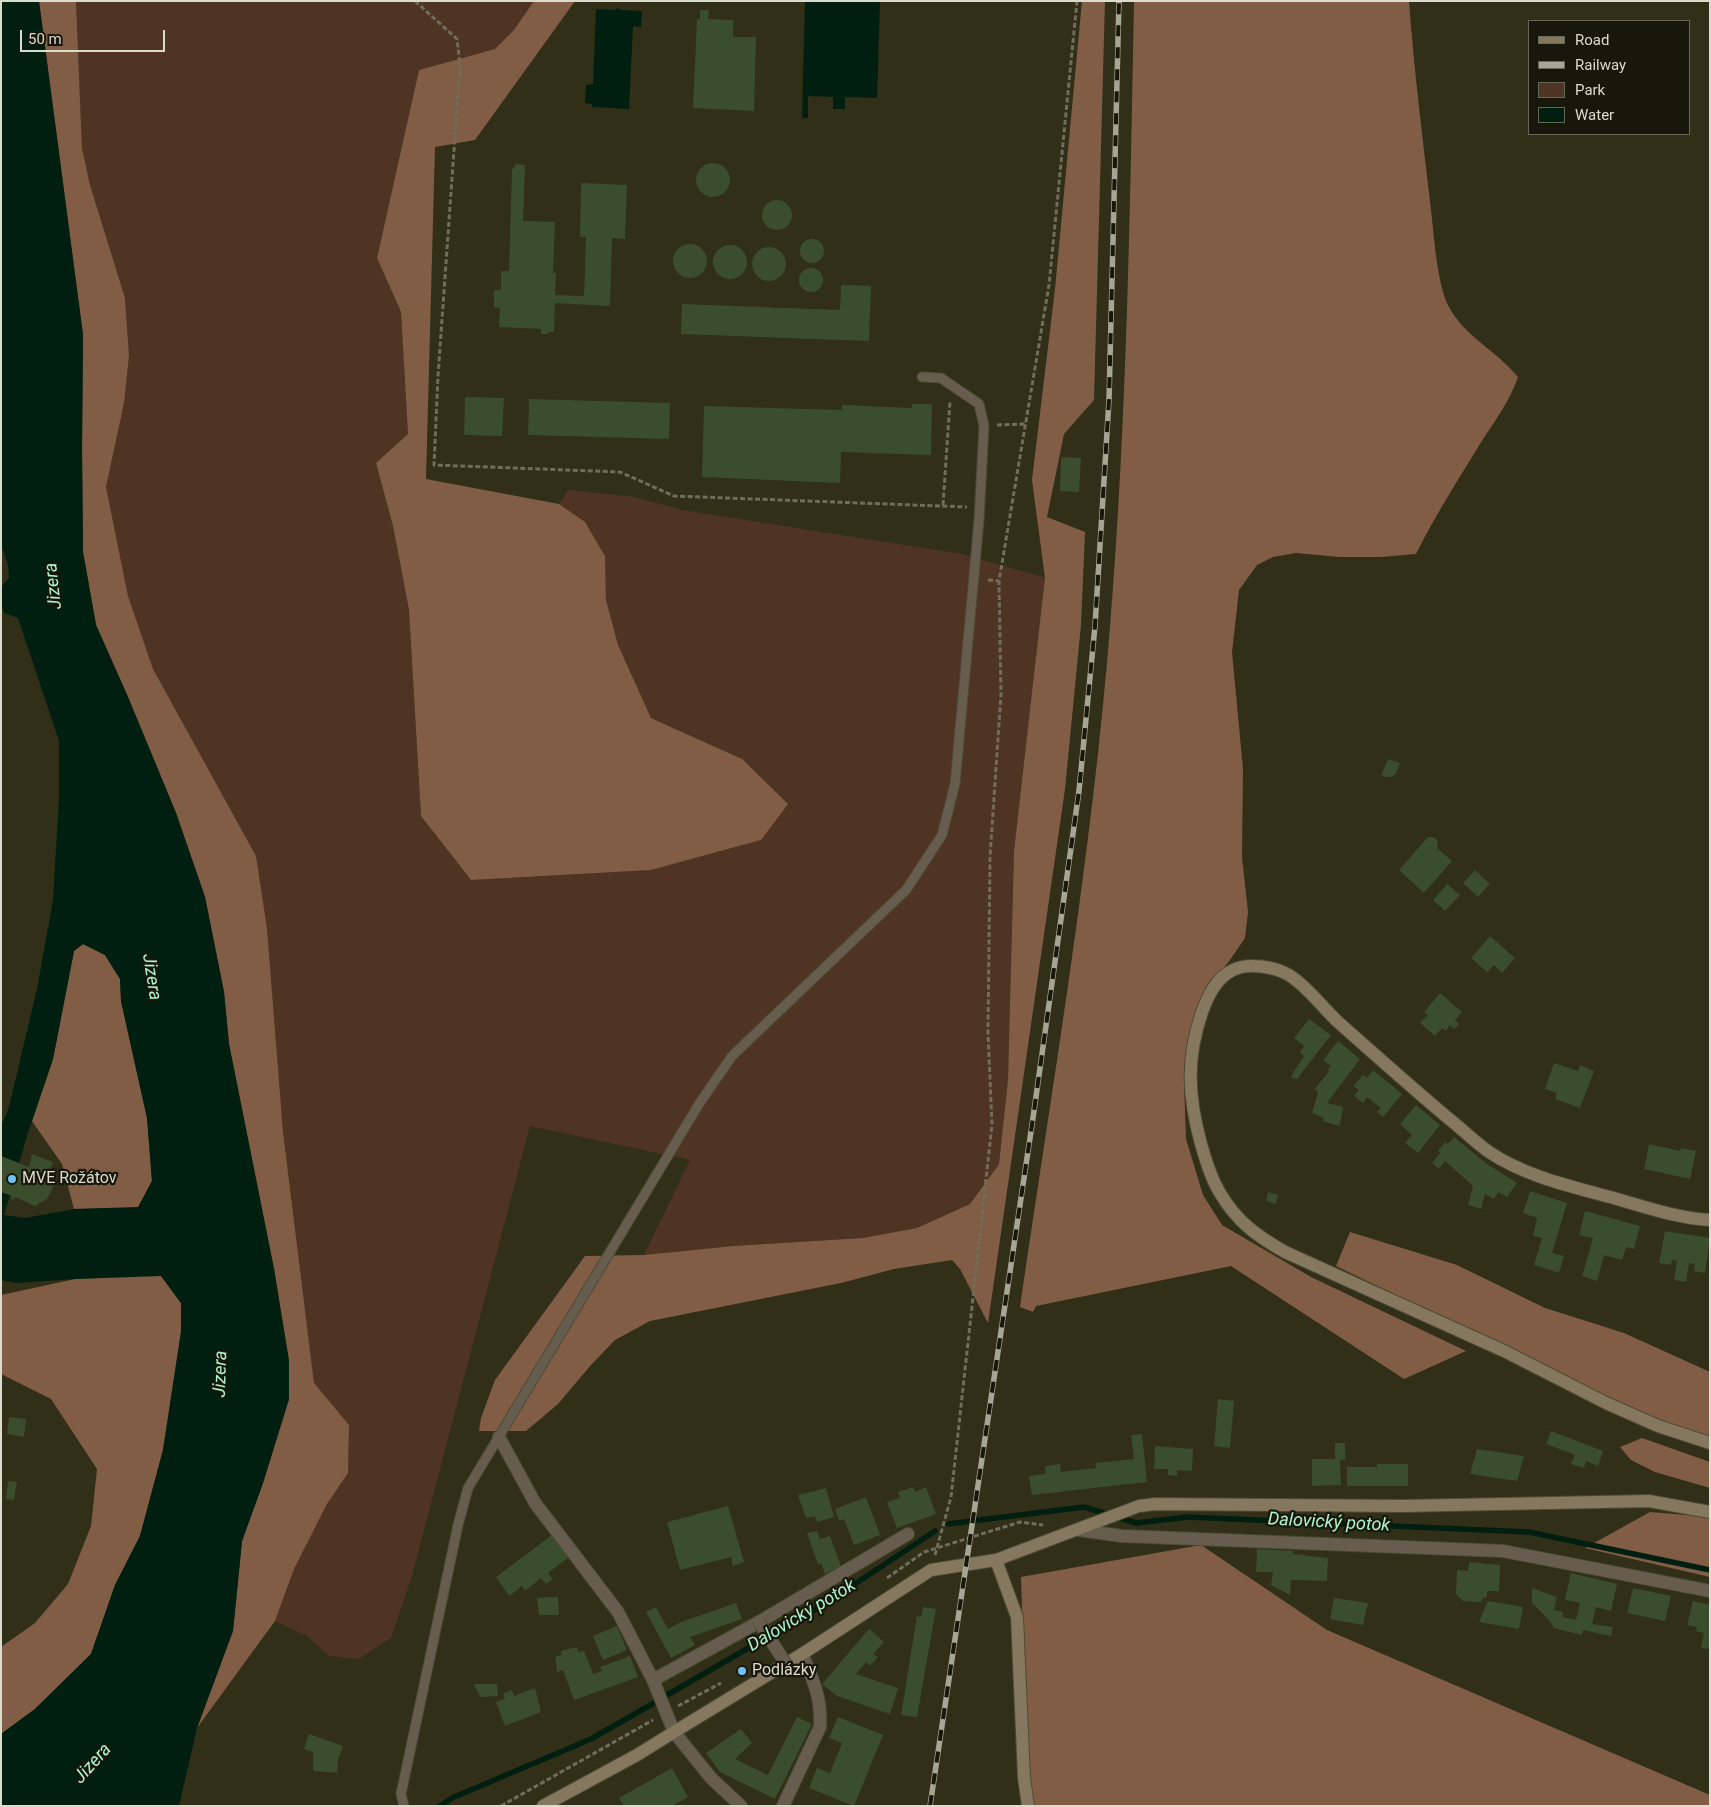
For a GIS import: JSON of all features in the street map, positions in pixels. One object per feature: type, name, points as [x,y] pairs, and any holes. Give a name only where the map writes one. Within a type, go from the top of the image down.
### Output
[{"type":"main road","points":[[1710,1220],[1644,1207],[1560,1183],[1518,1168],[1489,1151],[1404,1081],[1323,1008],[1306,988],[1288,974],[1252,966],[1233,970],[1208,995],[1197,1028],[1190,1066],[1190,1092],[1197,1130],[1207,1167],[1219,1192],[1242,1223],[1260,1238],[1285,1252],[1504,1351],[1606,1403],[1658,1426],[1710,1443]]},
{"type":"main road","points":[[544,1806],[637,1755],[802,1654],[931,1570],[996,1560],[1079,1530],[1126,1510],[1155,1504],[1403,1506],[1649,1501],[1710,1512]]},
{"type":"main road","points":[[996,1560],[1017,1617],[1024,1778],[1028,1806]]},
{"type":"street","points":[[499,1437],[535,1503],[618,1612],[653,1680],[674,1732],[711,1778],[741,1806]]},
{"type":"street","points":[[1079,1530],[1122,1536],[1503,1551],[1710,1591]]},
{"type":"street","points":[[653,1680],[759,1622],[908,1534]]},
{"type":"street","points":[[759,1622],[786,1664]]},
{"type":"street","points":[[783,1806],[820,1727],[821,1714],[817,1688],[802,1654]]},
{"type":"lane","points":[[404,1806],[401,1794],[458,1525],[468,1488],[699,1104],[732,1056],[906,890],[942,835],[954,784],[980,507],[984,426],[979,404],[941,378],[922,377]]},
{"type":"path","points":[[415,1],[457,39],[460,65],[438,376],[434,466],[620,472],[674,496],[980,507]]},
{"type":"path","points":[[931,1570],[951,1497],[992,1125],[988,1014],[990,857],[1001,694],[999,581],[1049,285],[1077,1]]},
{"type":"path","points":[[943,505],[952,385]]},
{"type":"path","points":[[984,426],[1026,424]]},
{"type":"green space","points":[[76,1],[534,1],[514,30],[495,49],[419,70],[377,258],[401,312],[408,434],[376,463],[393,526],[409,610],[421,816],[471,880],[651,870],[761,840],[716,747],[651,718],[618,645],[606,600],[605,556],[585,522],[559,504],[568,490],[635,497],[682,510],[962,554],[1046,578],[1014,851],[1008,1080],[999,1164],[970,1204],[917,1228],[863,1238],[733,1246],[644,1255],[690,1160],[530,1126],[412,1576],[391,1638],[359,1659],[329,1656],[307,1636],[275,1621],[294,1569],[327,1504],[348,1473],[349,1426],[314,1383],[283,1132],[267,928],[256,856],[153,669],[128,596],[106,487],[124,403],[129,356],[125,298],[90,185],[82,148]]},
{"type":"shaded area","points":[[39,1],[76,1],[82,148],[90,185],[125,298],[129,356],[124,403],[106,487],[128,596],[153,669],[256,856],[267,928],[283,1132],[314,1383],[349,1425],[348,1473],[327,1504],[294,1569],[275,1621],[197,1728],[233,1631],[242,1541],[263,1483],[289,1399],[289,1361],[274,1269],[229,1044],[224,992],[205,897],[176,813],[96,625],[83,552],[83,335]]},
{"type":"shaded area","points":[[534,1],[575,1],[475,140],[435,147],[426,479],[559,504],[585,522],[605,556],[606,600],[618,645],[651,718],[742,759],[788,804],[761,840],[651,870],[471,880],[421,816],[409,610],[393,526],[376,463],[408,434],[401,312],[377,258],[419,70],[495,49],[514,30]]},
{"type":"shaded area","points":[[1082,1],[1105,1],[1094,400],[1064,434],[1047,517],[1085,532],[1081,625],[1065,789],[988,1323],[960,1269],[952,1260],[894,1269],[841,1283],[650,1321],[615,1340],[558,1404],[526,1431],[479,1431],[481,1418],[495,1380],[585,1256],[644,1255],[733,1246],[863,1238],[917,1228],[970,1204],[999,1164],[1008,1080],[1014,851],[1045,578],[1032,480],[1055,289]]},
{"type":"shaded area","points":[[1134,1],[1409,1],[1435,246],[1445,298],[1456,318],[1464,327],[1501,359],[1518,377],[1506,403],[1447,498],[1416,554],[1381,557],[1339,557],[1296,553],[1273,557],[1257,565],[1239,590],[1232,652],[1243,769],[1242,857],[1248,912],[1245,938],[1206,990],[1191,1029],[1184,1082],[1186,1139],[1203,1195],[1222,1225],[1311,1277],[1466,1351],[1404,1379],[1231,1266],[1036,1306],[1033,1312],[1020,1307],[1082,882],[1093,797],[1110,627],[1124,393]]},
{"type":"shaded area","points":[[83,944],[105,955],[120,979],[121,1001],[147,1118],[152,1181],[138,1208],[74,1209],[62,1164],[32,1121],[53,1059],[74,951]]},
{"type":"shaded area","points":[[1350,1232],[1457,1265],[1545,1308],[1624,1333],[1710,1372],[1710,1436],[1656,1421],[1336,1266]]},
{"type":"shaded area","points":[[161,1276],[181,1303],[181,1332],[163,1450],[140,1536],[115,1585],[91,1654],[35,1709],[1,1734],[1,1647],[35,1623],[68,1584],[91,1526],[97,1469],[51,1399],[1,1374],[1,1295],[75,1279]]},
{"type":"shaded area","points":[[1642,1438],[1710,1462],[1710,1488],[1655,1472],[1631,1460],[1620,1447]]},
{"type":"shaded area","points":[[1650,1512],[1710,1517],[1710,1577],[1585,1548]]},
{"type":"shaded area","points":[[1201,1545],[1327,1630],[1710,1795],[1710,1806],[1032,1806],[1027,1769],[1021,1577]]},
{"type":"water","name":"Jizera","points":[[1,1],[39,1],[83,335],[83,552],[96,625],[176,813],[205,897],[224,992],[229,1044],[274,1269],[289,1361],[289,1399],[263,1483],[242,1541],[233,1631],[197,1728],[179,1806],[1,1806],[1,1734],[35,1709],[91,1654],[115,1585],[140,1536],[163,1450],[181,1332],[181,1303],[161,1276],[17,1283],[1,1280],[1,1127],[9,1107],[37,989],[53,900],[59,798],[59,741],[18,618],[4,613],[1,603],[1,587],[9,578],[8,565],[1,544]],"holes":[[[83,944],[105,955],[120,979],[121,1001],[147,1118],[152,1181],[138,1207],[74,1209],[25,1218],[4,1215],[27,1136],[53,1059],[74,951]]]},
{"type":"water","points":[[805,1],[880,1],[877,98],[845,97],[845,109],[833,109],[833,97],[808,96],[808,118],[802,118]]},
{"type":"water","points":[[617,8],[620,10],[642,11],[641,27],[633,26],[629,109],[592,107],[592,104],[585,103],[586,85],[593,84],[596,9],[616,10]]},
{"type":"building","points":[[700,10],[709,10],[708,19],[733,20],[733,37],[756,37],[754,111],[693,108],[697,19],[700,19]]},
{"type":"building","points":[[713,163],[720,164],[725,168],[729,173],[729,187],[725,192],[720,196],[713,197],[706,196],[701,192],[697,187],[696,180],[697,173],[701,168],[706,164]]},
{"type":"building","points":[[516,164],[525,165],[523,221],[555,222],[553,273],[556,273],[555,295],[584,296],[586,237],[580,237],[581,183],[627,185],[625,239],[612,238],[610,306],[555,303],[554,332],[548,332],[548,334],[541,334],[541,329],[499,327],[500,308],[494,307],[494,290],[501,290],[501,271],[509,271],[512,170]]},
{"type":"building","points":[[777,200],[783,201],[791,209],[791,221],[783,229],[777,230],[771,229],[763,221],[762,215],[763,209],[771,201]]},
{"type":"building","points":[[812,239],[821,242],[824,251],[821,260],[812,263],[803,260],[800,251],[803,242]]},
{"type":"building","points":[[690,244],[702,249],[707,261],[702,273],[690,278],[678,273],[673,261],[678,249]]},
{"type":"building","points":[[730,245],[742,250],[747,262],[742,274],[730,279],[718,274],[713,262],[718,250]]},
{"type":"building","points":[[769,247],[781,252],[786,264],[781,276],[769,281],[757,276],[752,264],[757,252]]},
{"type":"building","points":[[811,268],[820,271],[823,280],[820,289],[811,292],[802,289],[799,280],[802,271]]},
{"type":"building","points":[[841,285],[871,286],[869,341],[681,334],[682,304],[840,310]]},
{"type":"building","points":[[465,397],[504,398],[502,436],[464,435]]},
{"type":"building","points":[[529,399],[670,403],[669,439],[528,435]]},
{"type":"building","points":[[912,404],[932,404],[931,455],[841,452],[840,483],[702,477],[704,406],[842,410],[842,405],[912,408]]},
{"type":"building","points":[[1061,457],[1081,458],[1079,492],[1060,491]]},
{"type":"building","points":[[1388,759],[1400,763],[1396,774],[1391,777],[1381,775]]},
{"type":"building","points":[[1428,837],[1434,837],[1438,841],[1437,848],[1452,861],[1424,893],[1399,870]]},
{"type":"building","points":[[1475,870],[1490,884],[1478,897],[1463,883]]},
{"type":"building","points":[[1447,884],[1460,895],[1445,911],[1433,900]]},
{"type":"building","points":[[1490,936],[1515,958],[1502,973],[1494,965],[1487,972],[1471,958]]},
{"type":"building","points":[[1440,993],[1462,1012],[1455,1020],[1459,1024],[1454,1029],[1450,1025],[1446,1031],[1442,1028],[1435,1036],[1420,1023],[1428,1015],[1424,1012]]},
{"type":"building","points":[[1309,1019],[1331,1035],[1298,1079],[1291,1078],[1304,1056],[1300,1052],[1304,1046],[1294,1038]]},
{"type":"building","points":[[1338,1041],[1360,1059],[1327,1103],[1343,1107],[1340,1126],[1322,1121],[1324,1118],[1312,1113],[1318,1092],[1315,1089],[1331,1066],[1323,1060]]},
{"type":"building","points":[[1554,1063],[1578,1071],[1580,1065],[1594,1071],[1580,1108],[1555,1099],[1557,1093],[1545,1089]]},
{"type":"building","points":[[1373,1070],[1402,1094],[1383,1117],[1377,1112],[1381,1108],[1367,1097],[1363,1103],[1354,1096],[1359,1090],[1353,1086],[1363,1075],[1367,1078]]},
{"type":"building","points":[[1416,1105],[1440,1125],[1418,1153],[1405,1143],[1412,1135],[1400,1124]]},
{"type":"building","points":[[1454,1137],[1487,1164],[1517,1183],[1507,1197],[1498,1192],[1494,1199],[1485,1194],[1481,1209],[1468,1205],[1473,1186],[1445,1161],[1439,1169],[1432,1163],[1440,1153],[1438,1151],[1445,1142],[1448,1144]]},
{"type":"building","points":[[1649,1144],[1680,1151],[1681,1148],[1696,1151],[1690,1179],[1644,1169]]},
{"type":"building","points":[[32,1154],[53,1162],[48,1175],[53,1187],[47,1199],[35,1206],[15,1197],[14,1200],[11,1199],[12,1196],[1,1192],[1,1156],[29,1167]]},
{"type":"building","points":[[1530,1191],[1567,1203],[1552,1253],[1564,1256],[1559,1273],[1534,1265],[1542,1238],[1533,1236],[1537,1218],[1523,1213]]},
{"type":"building","points":[[1268,1192],[1278,1195],[1276,1204],[1266,1201]]},
{"type":"building","points":[[1585,1211],[1640,1226],[1634,1249],[1626,1247],[1622,1260],[1604,1255],[1597,1281],[1582,1276],[1593,1238],[1579,1235]]},
{"type":"building","points":[[1665,1231],[1710,1238],[1705,1273],[1694,1271],[1695,1264],[1689,1263],[1686,1282],[1674,1280],[1677,1261],[1672,1260],[1671,1265],[1659,1263]]},
{"type":"building","points":[[1218,1399],[1234,1401],[1230,1448],[1214,1446]]},
{"type":"building","points":[[9,1417],[26,1419],[24,1437],[7,1434]]},
{"type":"building","points":[[1551,1431],[1603,1451],[1598,1466],[1586,1461],[1584,1468],[1571,1464],[1575,1455],[1546,1444]]},
{"type":"building","points":[[1142,1434],[1147,1482],[1032,1495],[1029,1476],[1046,1474],[1045,1466],[1060,1464],[1061,1472],[1096,1468],[1095,1463],[1134,1459],[1131,1435]]},
{"type":"building","points":[[1335,1443],[1345,1443],[1345,1460],[1340,1460],[1341,1485],[1312,1486],[1312,1459],[1335,1459]]},
{"type":"building","points":[[1155,1446],[1193,1449],[1192,1471],[1177,1470],[1177,1476],[1168,1475],[1168,1469],[1154,1469]]},
{"type":"building","points":[[1477,1449],[1524,1456],[1517,1481],[1470,1474]]},
{"type":"building","points":[[1377,1464],[1408,1464],[1408,1486],[1347,1486],[1347,1467],[1377,1467]]},
{"type":"building","points":[[8,1481],[17,1482],[14,1500],[6,1499]]},
{"type":"building","points":[[913,1487],[915,1492],[926,1487],[936,1514],[897,1528],[887,1502],[900,1498],[898,1492]]},
{"type":"building","points":[[826,1488],[834,1517],[817,1522],[815,1516],[806,1518],[798,1495]]},
{"type":"building","points":[[866,1497],[880,1535],[854,1545],[844,1519],[839,1521],[835,1509]]},
{"type":"building","points":[[728,1506],[744,1562],[733,1566],[731,1557],[680,1570],[667,1522]]},
{"type":"building","points":[[817,1531],[820,1539],[830,1536],[841,1566],[825,1574],[821,1563],[818,1564],[807,1533]]},
{"type":"building","points":[[552,1535],[569,1557],[548,1573],[553,1579],[546,1584],[541,1578],[525,1591],[522,1586],[509,1596],[496,1577]]},
{"type":"building","points":[[1257,1549],[1293,1551],[1293,1554],[1328,1558],[1327,1581],[1291,1580],[1290,1595],[1271,1585],[1273,1572],[1256,1572]]},
{"type":"building","points":[[1469,1562],[1500,1565],[1499,1591],[1487,1591],[1487,1597],[1483,1598],[1481,1602],[1463,1601],[1456,1594],[1457,1570],[1468,1571]]},
{"type":"building","points":[[1571,1573],[1617,1584],[1611,1611],[1596,1607],[1592,1624],[1613,1627],[1611,1636],[1583,1630],[1582,1635],[1554,1628],[1550,1621],[1532,1603],[1532,1588],[1557,1597],[1554,1610],[1563,1612],[1562,1617],[1576,1620],[1580,1603],[1565,1600]]},
{"type":"building","points":[[1633,1588],[1671,1596],[1665,1621],[1627,1613]]},
{"type":"building","points":[[558,1597],[559,1615],[539,1615],[537,1598]]},
{"type":"building","points":[[1334,1598],[1368,1603],[1363,1625],[1330,1619]]},
{"type":"building","points":[[1488,1601],[1523,1607],[1519,1629],[1479,1622]]},
{"type":"building","points":[[1693,1601],[1710,1605],[1709,1649],[1701,1648],[1704,1633],[1696,1631],[1697,1627],[1687,1625]]},
{"type":"building","points":[[736,1603],[742,1619],[690,1637],[695,1645],[671,1658],[646,1612],[656,1607],[668,1629],[681,1622]]},
{"type":"building","points":[[923,1607],[936,1609],[917,1717],[901,1715],[917,1616],[921,1617]]},
{"type":"building","points":[[617,1626],[627,1650],[603,1660],[593,1636]]},
{"type":"building","points":[[869,1629],[884,1642],[873,1654],[878,1657],[870,1666],[866,1662],[856,1674],[898,1688],[890,1714],[837,1696],[822,1684]]},
{"type":"building","points":[[577,1647],[578,1652],[584,1651],[593,1674],[602,1671],[600,1667],[630,1656],[638,1677],[574,1700],[563,1670],[557,1672],[555,1657],[562,1655],[561,1651]]},
{"type":"building","points":[[474,1684],[497,1684],[498,1696],[480,1697]]},
{"type":"building","points":[[535,1688],[541,1712],[505,1726],[496,1702],[505,1699],[503,1693],[512,1690],[514,1696]]},
{"type":"building","points":[[797,1717],[812,1724],[775,1799],[720,1772],[706,1753],[741,1729],[752,1743],[735,1759],[768,1775]]},
{"type":"building","points":[[838,1717],[883,1735],[854,1806],[809,1788],[817,1768],[830,1773],[842,1743],[829,1738]]},
{"type":"building","points":[[309,1734],[343,1746],[338,1760],[337,1773],[313,1771],[313,1752],[304,1749]]},
{"type":"building","points":[[672,1768],[688,1797],[672,1806],[624,1806],[619,1798]]},
{"type":"waterway","name":"Dalovický potok","points":[[948,1524],[1084,1507],[1136,1523],[1188,1517],[1529,1532],[1710,1570]]},
{"type":"waterway","name":"Dalovický potok","points":[[667,1695],[823,1605],[935,1531]]},
{"type":"waterway","name":"Dalovický potok","points":[[440,1806],[452,1798],[591,1739],[654,1703]]},
{"type":"railway","points":[[930,1806],[1033,1118],[1079,791],[1095,626],[1109,400],[1119,1]]},
{"type":"place","name":"MVE Rožátov","points":[[12,1179]]},
{"type":"place","name":"Podlázky","points":[[742,1671]]}]
